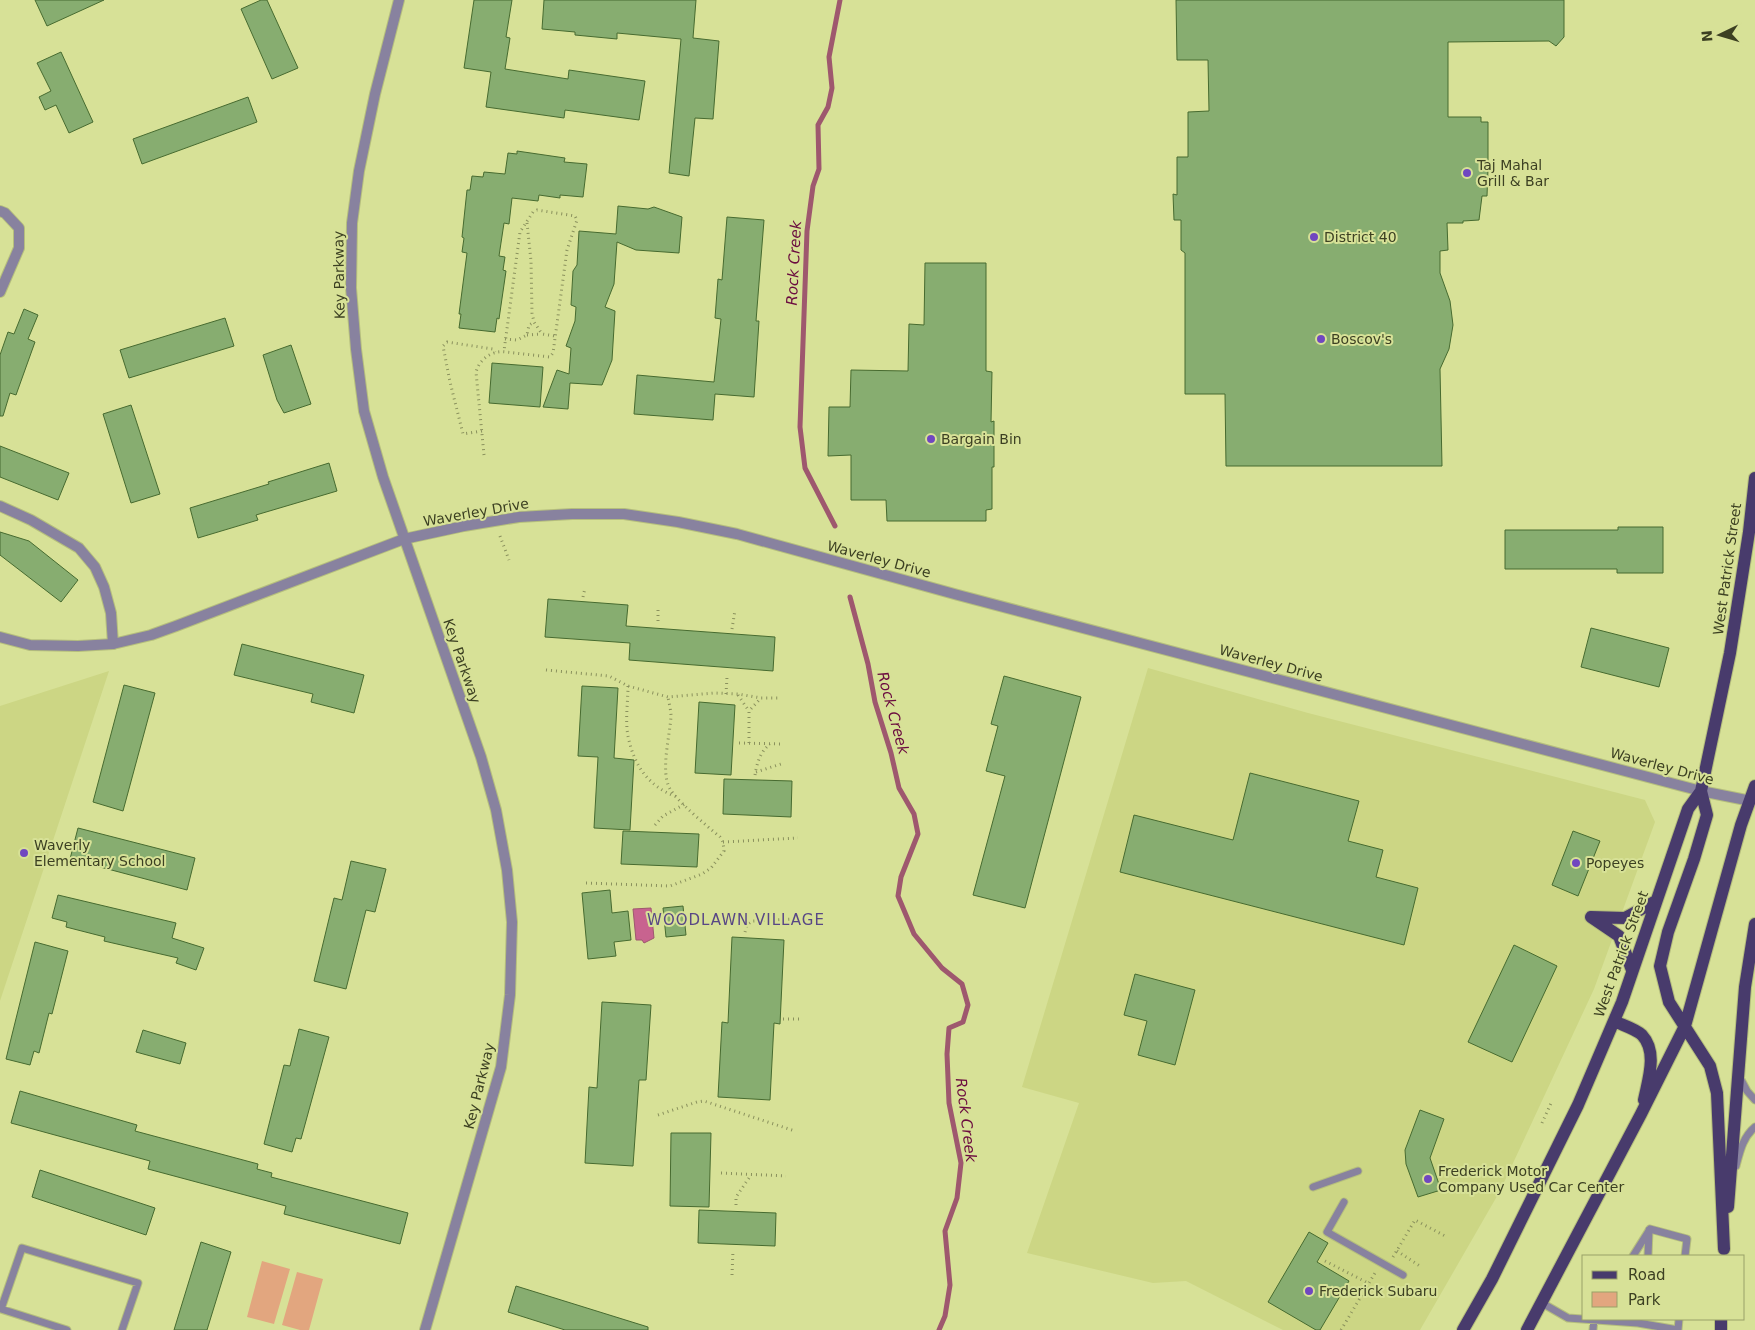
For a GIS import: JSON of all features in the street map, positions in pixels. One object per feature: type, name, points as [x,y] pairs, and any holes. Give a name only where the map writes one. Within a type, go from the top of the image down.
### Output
[{"type":"main road","name":"West Patrick Street","points":[[1464,1330],[1492,1279],[1578,1105],[1622,1002],[1688,809],[1700,791],[1730,653],[1749,532],[1755,478]]},
{"type":"main road","points":[[1527,1330],[1641,1114],[1685,1026],[1741,825],[1755,786]]},
{"type":"main road","points":[[1700,791],[1707,814],[1694,859],[1668,932],[1660,966],[1669,1002],[1710,1066],[1717,1093],[1724,1253]]},
{"type":"main road","points":[[1632,970],[1618,936],[1591,917],[1625,918],[1656,901]]},
{"type":"main road","points":[[1724,1253],[1740,1077],[1745,987],[1755,924]]},
{"type":"main road","points":[[1614,1021],[1642,1034],[1652,1058],[1641,1114]]},
{"type":"street","name":"Key Parkway","points":[[400,0],[375,94],[359,171],[352,223],[351,288],[356,349],[364,411],[383,477],[478,748],[496,810],[507,870],[512,922],[510,995],[501,1067],[425,1330]]},
{"type":"street","points":[[0,211],[5,213],[19,228],[19,248],[0,292]]},
{"type":"street","points":[[0,506],[31,520],[78,548],[95,567],[104,587],[111,613],[113,644]]},
{"type":"street","name":"Waverley Drive","points":[[0,637],[30,645],[78,646],[113,644],[160,632],[404,539],[519,517],[624,514],[678,522],[737,534],[948,592],[1700,791],[1751,801]]},
{"type":"lane","points":[[1740,1077],[1747,1091],[1755,1100]]},
{"type":"lane","points":[[1731,1180],[1741,1147],[1748,1132],[1755,1127]]},
{"type":"lane","points":[[1313,1187],[1358,1171]]},
{"type":"lane","points":[[1344,1202],[1327,1232],[1403,1275]]},
{"type":"lane","points":[[1634,1255],[1650,1229]]},
{"type":"lane","points":[[1648,1255],[1650,1229]]},
{"type":"lane","points":[[1650,1229],[1687,1239],[1685,1255]]},
{"type":"lane","points":[[66,1330],[1,1309],[22,1248],[138,1283],[122,1330]]},
{"type":"lane","points":[[1542,1302],[1568,1318],[1582,1319]]},
{"type":"lane","points":[[1611,1320],[1646,1322],[1678,1330]]},
{"type":"path","points":[[484,455],[476,372],[482,360],[496,352],[504,351],[550,357],[555,336],[567,250],[577,220],[575,216],[537,210],[520,232],[504,351]]},
{"type":"path","points":[[527,222],[531,261],[532,313],[534,322],[542,334]]},
{"type":"path","points":[[527,335],[529,325],[534,322]]},
{"type":"path","points":[[505,339],[517,340],[527,335],[542,334],[555,336]]},
{"type":"path","points":[[482,431],[463,434],[443,346],[447,342],[493,349],[496,352]]},
{"type":"path","points":[[500,536],[508,560]]},
{"type":"path","points":[[583,597],[585,588]]},
{"type":"path","points":[[658,609],[658,621]]},
{"type":"path","points":[[732,629],[735,610]]},
{"type":"path","points":[[546,670],[610,676],[628,686],[668,697],[684,694],[738,694],[761,698],[780,698]]},
{"type":"path","points":[[726,677],[726,694]]},
{"type":"path","points":[[628,686],[628,736],[638,761],[652,784],[666,793],[678,797]]},
{"type":"path","points":[[738,694],[749,711],[749,743]]},
{"type":"path","points":[[586,883],[670,886],[702,874],[711,868],[724,851],[723,842],[720,837],[678,797],[671,789],[666,776],[671,714],[668,697]]},
{"type":"path","points":[[749,711],[761,698]]},
{"type":"path","points":[[739,743],[781,744]]},
{"type":"path","points":[[770,744],[762,752],[756,774],[781,764]]},
{"type":"path","points":[[655,825],[663,816],[685,804]]},
{"type":"path","points":[[723,842],[798,838]]},
{"type":"path","points":[[745,932],[747,925],[752,921],[792,919]]},
{"type":"path","points":[[783,1019],[800,1019]]},
{"type":"path","points":[[658,1115],[704,1101],[795,1131]]},
{"type":"path","points":[[1542,1123],[1552,1101]]},
{"type":"path","points":[[721,1173],[786,1176]]},
{"type":"path","points":[[736,1205],[736,1197],[751,1175]]},
{"type":"path","points":[[732,1275],[733,1250]]},
{"type":"path","points":[[1397,1251],[1420,1266]]},
{"type":"path","points":[[1325,1261],[1368,1283]]},
{"type":"shaded area","points":[[1148,668],[1308,713],[1645,800],[1655,822],[1594,989],[1500,1191],[1420,1330],[1283,1330],[1186,1281],[1153,1283],[1027,1253],[1079,1103],[1022,1087]]},
{"type":"shaded area","name":"Waverly Elementary School","points":[[109,671],[0,1001],[0,706]]},
{"type":"shaded area","points":[[651,908],[654,938],[644,943],[642,940],[636,940],[633,909]]},
{"type":"green space","points":[[262,1261],[290,1269],[274,1324],[247,1317]]},
{"type":"green space","points":[[297,1272],[323,1279],[309,1330],[300,1330],[282,1325]]},
{"type":"building","points":[[35,0],[104,0],[47,26]]},
{"type":"building","points":[[261,0],[267,0],[298,68],[272,79],[241,9]]},
{"type":"building","points":[[474,0],[512,0],[506,37],[510,38],[505,69],[568,79],[569,70],[645,81],[639,120],[565,110],[564,118],[486,107],[491,72],[464,68]]},
{"type":"building","points":[[544,0],[696,0],[693,38],[719,41],[713,119],[695,118],[689,176],[669,173],[681,39],[617,33],[617,39],[575,35],[575,32],[542,29]]},
{"type":"building","name":"District 40","points":[[1176,0],[1564,0],[1564,37],[1556,46],[1549,41],[1448,42],[1448,117],[1481,117],[1481,122],[1488,122],[1488,169],[1487,196],[1482,196],[1479,220],[1447,223],[1448,250],[1440,251],[1440,273],[1450,301],[1453,325],[1449,349],[1440,369],[1442,466],[1226,466],[1225,394],[1185,394],[1185,253],[1181,250],[1181,220],[1174,220],[1173,194],[1177,195],[1177,157],[1188,157],[1188,112],[1209,111],[1208,60],[1177,60]]},
{"type":"building","points":[[61,52],[93,122],[69,133],[56,105],[45,110],[39,97],[51,91],[37,63]]},
{"type":"building","points":[[248,97],[257,122],[142,164],[133,139]]},
{"type":"building","points":[[517,151],[565,158],[564,162],[587,164],[583,197],[560,195],[560,198],[539,195],[538,201],[512,198],[509,224],[504,223],[499,256],[505,257],[503,270],[506,271],[499,319],[497,318],[495,332],[459,328],[467,253],[462,252],[464,238],[462,237],[467,190],[470,190],[472,176],[483,177],[484,172],[505,174],[508,153],[517,154]]},
{"type":"building","points":[[618,206],[648,209],[654,207],[682,217],[679,253],[636,250],[617,242],[614,284],[605,307],[615,311],[612,360],[602,385],[570,383],[568,409],[543,407],[557,370],[569,374],[571,348],[566,346],[575,321],[576,307],[571,305],[573,271],[577,265],[579,231],[616,234]]},
{"type":"building","points":[[727,217],[764,220],[756,321],[759,321],[754,397],[715,394],[713,420],[634,414],[637,375],[714,382],[721,319],[715,318],[718,279],[722,280]]},
{"type":"building","points":[[925,263],[986,263],[986,371],[992,372],[991,422],[994,421],[994,467],[992,467],[992,509],[986,510],[986,521],[887,521],[886,500],[851,500],[851,455],[828,456],[829,407],[850,407],[851,370],[908,371],[909,324],[924,325]]},
{"type":"building","points":[[24,309],[38,315],[28,339],[35,342],[16,395],[10,393],[3,416],[0,416],[0,355],[8,332],[14,334]]},
{"type":"building","points":[[225,318],[234,346],[129,378],[120,350]]},
{"type":"building","points":[[291,345],[311,404],[284,413],[277,400],[263,355]]},
{"type":"building","points":[[492,363],[543,367],[540,407],[489,403]]},
{"type":"building","points":[[131,405],[160,494],[131,503],[103,414]]},
{"type":"building","points":[[0,446],[69,473],[58,500],[0,477]]},
{"type":"building","points":[[329,463],[337,491],[256,515],[258,520],[198,538],[190,508]]},
{"type":"building","points":[[1618,527],[1663,527],[1663,573],[1617,573],[1617,569],[1505,569],[1505,530],[1618,530]]},
{"type":"building","points":[[0,532],[29,541],[78,580],[61,602],[0,555]]},
{"type":"building","points":[[548,599],[628,605],[626,626],[775,637],[773,671],[629,660],[630,643],[545,637]]},
{"type":"building","points":[[1591,628],[1669,648],[1659,687],[1581,667]]},
{"type":"building","points":[[242,644],[364,675],[354,713],[311,702],[313,694],[234,675]]},
{"type":"building","points":[[1004,676],[1081,697],[1025,908],[973,895],[1005,776],[986,771],[998,726],[991,724]]},
{"type":"building","points":[[124,685],[155,693],[123,811],[93,802]]},
{"type":"building","points":[[582,686],[618,688],[614,758],[634,760],[630,830],[594,828],[598,757],[578,756]]},
{"type":"building","points":[[699,702],[735,705],[731,775],[695,773]]},
{"type":"building","points":[[1250,773],[1359,801],[1348,841],[1383,850],[1376,877],[1418,888],[1404,945],[1120,872],[1134,815],[1233,840]]},
{"type":"building","points":[[724,779],[792,781],[791,817],[723,814]]},
{"type":"building","points":[[78,828],[195,858],[187,890],[70,859]]},
{"type":"building","points":[[623,831],[699,834],[697,867],[621,864]]},
{"type":"building","name":"Popeyes","points":[[1573,831],[1600,841],[1578,896],[1552,885]]},
{"type":"building","points":[[351,861],[386,869],[375,912],[366,910],[346,989],[314,981],[334,898],[342,900]]},
{"type":"building","points":[[610,890],[612,913],[628,911],[631,940],[614,942],[616,956],[588,959],[582,893]]},
{"type":"building","points":[[58,895],[176,923],[172,938],[204,948],[196,970],[176,963],[178,958],[104,941],[105,937],[66,927],[67,922],[52,918]]},
{"type":"building","points":[[683,906],[686,935],[666,937],[663,908]]},
{"type":"building","points":[[732,937],[784,940],[780,1024],[774,1023],[770,1100],[718,1097],[722,1022],[728,1023]]},
{"type":"building","points":[[35,942],[68,951],[52,1014],[49,1013],[39,1053],[34,1051],[30,1065],[6,1059]]},
{"type":"building","points":[[1514,945],[1557,966],[1512,1062],[1468,1042]]},
{"type":"building","points":[[1135,974],[1195,990],[1175,1065],[1138,1055],[1147,1021],[1124,1015]]},
{"type":"building","points":[[602,1002],[651,1005],[646,1080],[639,1080],[633,1166],[585,1163],[589,1087],[597,1088]]},
{"type":"building","points":[[299,1029],[329,1037],[301,1139],[296,1138],[292,1152],[264,1144],[284,1065],[290,1066]]},
{"type":"building","points":[[143,1030],[186,1043],[180,1064],[136,1052]]},
{"type":"building","points":[[20,1091],[137,1125],[135,1131],[258,1164],[257,1169],[272,1173],[271,1177],[408,1213],[400,1244],[284,1214],[286,1206],[148,1169],[150,1161],[11,1123]]},
{"type":"building","points":[[1420,1110],[1444,1119],[1430,1158],[1441,1190],[1418,1197],[1406,1164],[1405,1150]]},
{"type":"building","points":[[671,1133],[711,1133],[709,1207],[670,1206]]},
{"type":"building","points":[[40,1170],[155,1208],[146,1235],[32,1197]]},
{"type":"building","points":[[699,1210],[776,1213],[775,1246],[698,1243]]},
{"type":"building","name":"Frederick Subaru","points":[[1309,1232],[1328,1243],[1317,1262],[1349,1281],[1320,1330],[1316,1330],[1268,1302]]},
{"type":"building","points":[[201,1242],[231,1252],[207,1330],[174,1330]]},
{"type":"building","points":[[516,1286],[648,1327],[648,1330],[565,1330],[508,1312]]},
{"type":"waterway","name":"Rock Creek","points":[[835,526],[805,468],[800,427],[807,231],[813,186],[819,169],[818,125],[828,107],[832,88],[829,57],[840,0]]},
{"type":"waterway","name":"Rock Creek","points":[[850,597],[868,664],[875,702],[891,753],[899,788],[914,814],[918,834],[901,877],[898,896],[914,934],[942,968],[962,984],[968,1005],[963,1022],[949,1028],[947,1054],[949,1103],[961,1163],[957,1198],[945,1231],[950,1285],[945,1316],[939,1330]]},
{"type":"place","name":"Taj Mahal Grill & Bar","points":[[1467,173]]},
{"type":"place","name":"District 40","points":[[1314,237]]},
{"type":"place","name":"Boscov's","points":[[1321,339]]},
{"type":"place","name":"Bargain Bin","points":[[931,439]]},
{"type":"place","name":"Waverly Elementary School","points":[[24,853]]},
{"type":"place","name":"Popeyes","points":[[1576,863]]},
{"type":"place","name":"Frederick Motor Company Used Car Center","points":[[1428,1179]]},
{"type":"place","name":"Frederick Subaru","points":[[1309,1291]]},
{"type":"district","name":"WOODLAWN VILLAGE","points":[[736,920]]}]
